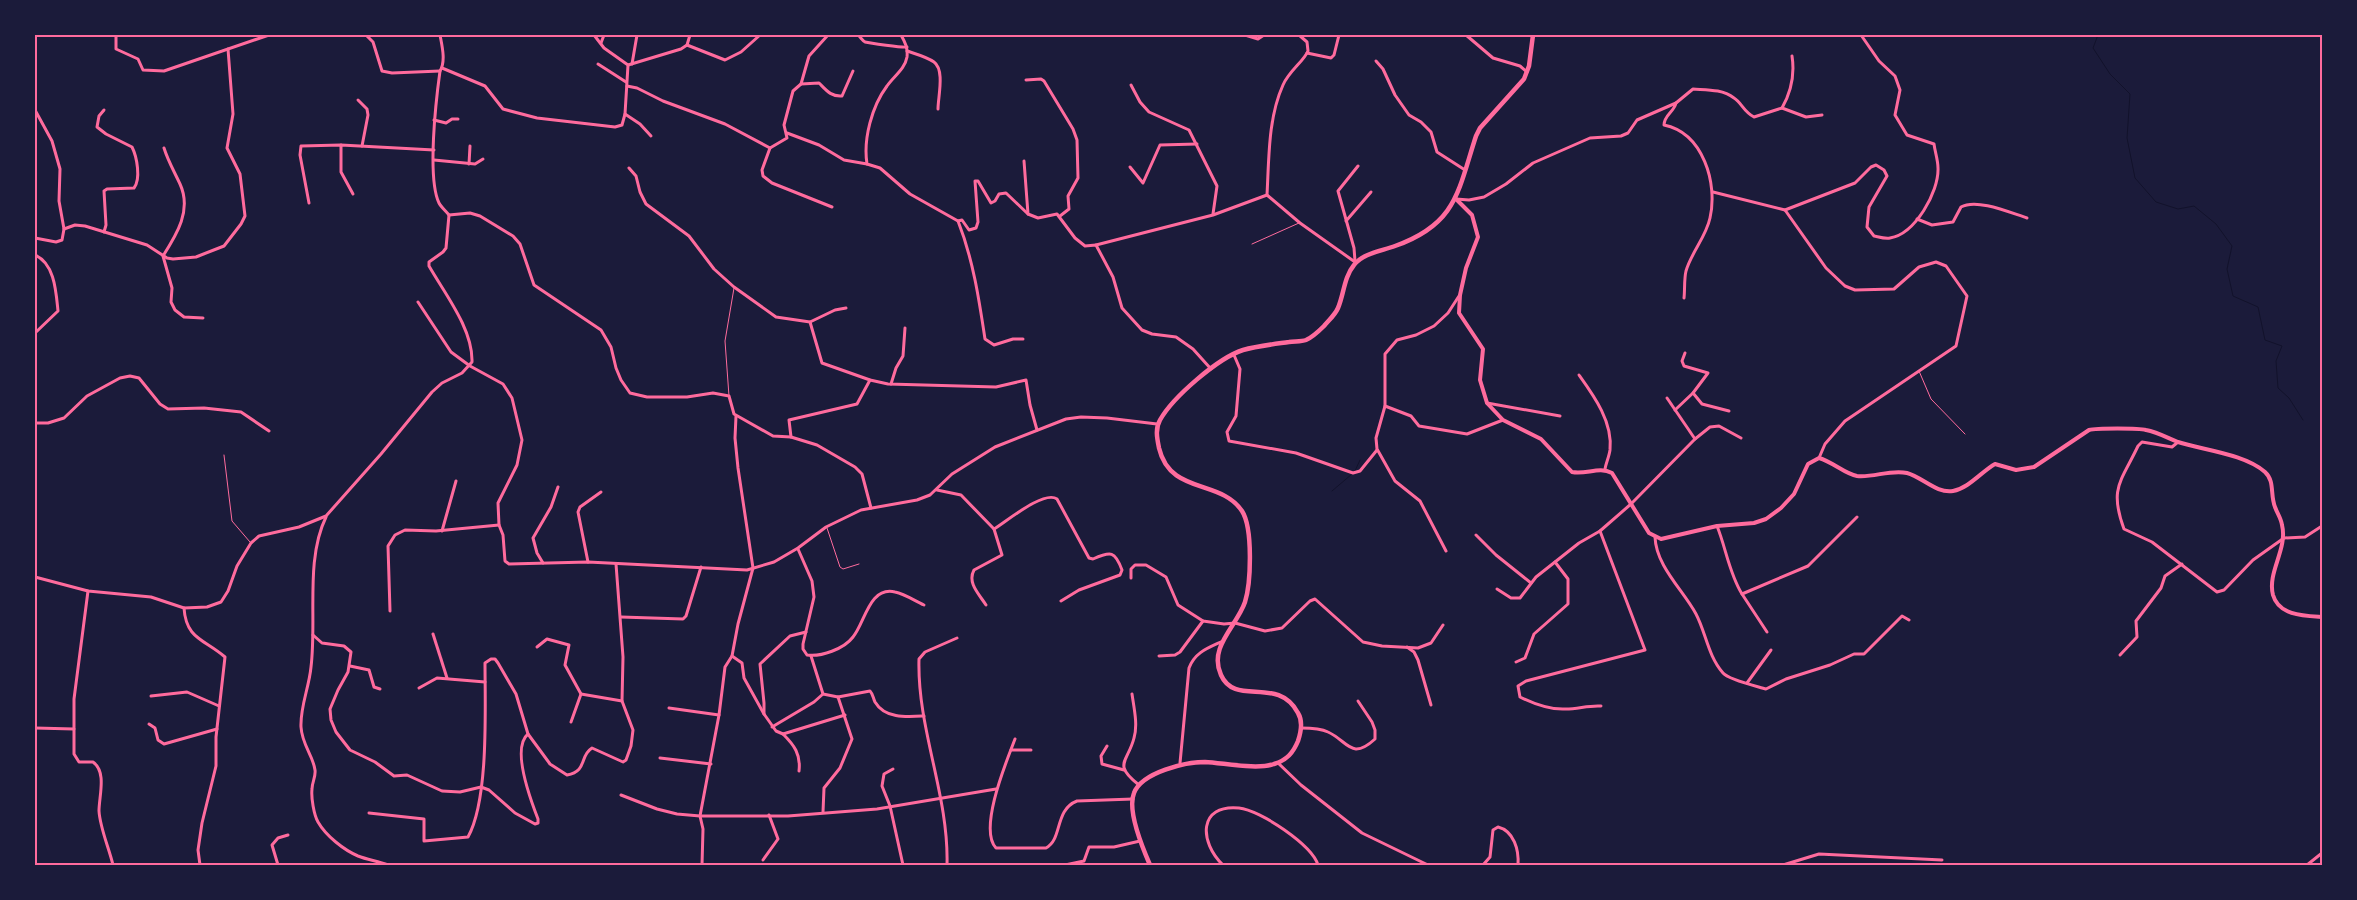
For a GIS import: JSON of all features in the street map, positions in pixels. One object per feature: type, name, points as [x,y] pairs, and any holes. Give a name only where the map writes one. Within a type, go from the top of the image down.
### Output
[{"type":"main road","points":[[1150,865],[1140,840],[1133,799],[1139,785],[1151,777],[1180,764],[1202,762],[1271,765],[1278,763],[1289,757],[1299,739],[1301,728],[1300,717],[1286,698],[1277,693],[1239,691],[1227,685],[1221,675],[1218,650],[1227,631],[1235,623],[1245,601],[1248,586],[1248,528],[1244,514],[1230,500],[1173,474],[1163,461],[1157,436],[1157,424],[1165,411],[1212,370],[1234,355],[1244,350],[1305,341],[1318,333],[1337,310],[1349,271],[1355,262],[1362,257],[1399,244],[1420,234],[1441,220],[1456,199],[1480,128],[1524,79],[1527,72],[1533,35]]},
{"type":"street","points":[[116,35],[116,49],[138,59],[143,70],[164,70],[267,35]]},
{"type":"street","points":[[366,35],[373,42],[382,71],[392,73],[441,69],[485,86],[503,109],[537,118],[615,127],[622,125],[625,114],[626,84],[637,35]]},
{"type":"street","points":[[388,865],[359,856],[348,850],[325,833],[317,821],[312,789],[315,770],[304,745],[301,728],[302,708],[311,668],[313,556],[319,530],[326,516],[376,461],[432,392],[442,382],[462,373],[470,366],[472,348],[466,331],[429,266],[429,262],[446,248],[449,215],[439,203],[435,188],[434,120],[443,49],[440,35]]},
{"type":"street","points":[[594,35],[601,44],[630,65]]},
{"type":"street","points":[[601,44],[604,35]]},
{"type":"street","points":[[630,65],[675,52],[686,45],[690,35]]},
{"type":"street","points":[[686,45],[725,60],[742,52],[760,35]]},
{"type":"street","points":[[801,84],[809,56],[828,35]]},
{"type":"street","points":[[868,164],[868,130],[871,120],[887,87],[905,64],[907,49],[901,35]]},
{"type":"street","points":[[1245,35],[1258,39],[1264,35]]},
{"type":"street","points":[[1267,195],[1273,117],[1282,86],[1290,72],[1307,53],[1307,42],[1299,35]]},
{"type":"street","points":[[1307,53],[1331,58],[1334,55],[1340,35]]},
{"type":"street","points":[[1466,35],[1492,58],[1520,66],[1527,72]]},
{"type":"street","points":[[1713,192],[1785,210],[1855,183],[1871,167],[1876,165],[1884,170],[1886,176],[1869,207],[1867,227],[1874,236],[1888,238],[1898,235],[1918,219],[1931,199],[1938,169],[1934,144],[1907,135],[1895,115],[1900,90],[1895,76],[1879,61],[1861,35]]},
{"type":"street","points":[[859,36],[868,42],[907,49],[932,60],[940,73],[938,109]]},
{"type":"street","points":[[64,229],[79,225],[151,246],[163,256],[173,259],[188,258],[218,250],[224,246],[244,220],[240,174],[228,148],[233,114],[228,49]]},
{"type":"street","points":[[1782,108],[1788,97],[1794,70],[1792,56]]},
{"type":"street","points":[[1376,61],[1384,69],[1395,95],[1409,115],[1421,122],[1431,132],[1437,152],[1465,170]]},
{"type":"street","points":[[598,64],[626,84],[663,101],[725,124],[770,148]]},
{"type":"street","points":[[832,207],[772,183],[763,176],[762,170],[770,148],[782,143],[787,138],[784,125],[795,88],[801,84],[819,83],[828,93],[842,96],[853,71]]},
{"type":"street","points":[[1026,80],[1040,79],[1044,81],[1073,129],[1077,140],[1078,178],[1068,196],[1069,209],[1060,216]]},
{"type":"street","points":[[1131,85],[1140,102],[1150,112],[1187,127],[1216,186],[1213,215]]},
{"type":"street","points":[[1456,199],[1469,200],[1484,197],[1506,184],[1533,163],[1590,138],[1621,136],[1628,133],[1637,120],[1676,103],[1693,89],[1718,91],[1734,98],[1745,112],[1754,117],[1782,108],[1806,117],[1822,115]]},
{"type":"street","points":[[358,100],[367,109],[368,115],[362,146]]},
{"type":"street","points":[[1676,103],[1674,110],[1664,119],[1664,125],[1677,127],[1691,141],[1706,162],[1713,192],[1710,219],[1686,272],[1684,298]]},
{"type":"street","points":[[35,110],[52,141],[60,169],[59,201],[64,229],[62,240],[56,242],[35,238]]},
{"type":"street","points":[[104,110],[98,116],[97,126],[106,134],[132,147],[137,172],[134,188],[107,189],[104,191],[106,225],[104,232]]},
{"type":"street","points":[[625,114],[640,124],[651,136]]},
{"type":"street","points":[[434,120],[446,122],[452,118],[458,118]]},
{"type":"street","points":[[787,134],[818,145],[844,160],[880,168],[910,194],[958,221],[962,220],[970,230],[976,228],[979,216],[974,184],[976,180],[991,203],[995,201],[999,194],[1006,193],[1028,214],[1038,218],[1053,214],[1060,216],[1080,243],[1085,246],[1096,245],[1213,215],[1267,195]]},
{"type":"street","points":[[1130,167],[1144,183],[1160,145],[1196,144]]},
{"type":"street","points":[[309,203],[300,155],[301,146],[341,145],[434,150]]},
{"type":"street","points":[[341,145],[341,172],[353,194]]},
{"type":"street","points":[[470,146],[470,164]]},
{"type":"street","points":[[164,148],[169,163],[181,186],[184,217],[163,256],[172,288],[171,302],[175,310],[184,317],[203,318]]},
{"type":"street","points":[[434,160],[475,164],[483,159]]},
{"type":"street","points":[[1024,161],[1028,214]]},
{"type":"street","points":[[1355,262],[1354,248],[1338,190],[1358,166]]},
{"type":"street","points":[[629,168],[636,176],[640,192],[646,204],[689,236],[714,269],[734,287],[776,317],[810,322],[835,310],[846,308]]},
{"type":"street","points":[[1346,221],[1371,192]]},
{"type":"street","points":[[1267,195],[1300,223],[1355,262]]},
{"type":"street","points":[[1456,199],[1472,215],[1478,236],[1466,268],[1460,295],[1460,313],[1484,349],[1480,380],[1487,403],[1503,420],[1541,439],[1572,472],[1579,473],[1605,469],[1612,473],[1650,533],[1655,537],[1670,537],[1717,526],[1754,523],[1766,519],[1781,508],[1794,494],[1808,464],[1819,458],[1824,444],[1845,421],[1956,346],[1967,296],[1946,266],[1936,262],[1919,267],[1894,289],[1855,290],[1844,286],[1826,268],[1785,210]]},
{"type":"street","points":[[1918,219],[1932,225],[1953,222],[1961,207],[1969,205],[1997,208],[2027,218]]},
{"type":"street","points":[[449,215],[470,213],[480,216],[512,236],[520,244],[534,284],[601,330],[611,347],[621,380],[630,393],[647,397],[687,397],[713,393],[729,396],[736,416],[735,438],[738,468],[753,568],[738,624],[732,656],[725,667],[720,715],[700,816],[703,828],[702,865]]},
{"type":"street","points":[[958,221],[967,244],[975,275],[986,339],[994,345],[1013,339],[1023,339]]},
{"type":"street","points":[[1096,245],[1113,277],[1122,308],[1142,330],[1152,334],[1176,337],[1194,349],[1212,370]]},
{"type":"street","points":[[35,255],[49,266],[55,288],[58,311],[35,333]]},
{"type":"street","points":[[1446,551],[1420,501],[1395,481],[1377,449],[1376,438],[1384,406],[1385,354],[1397,340],[1416,335],[1434,326],[1448,314],[1460,295]]},
{"type":"street","points":[[418,302],[451,352],[470,366],[503,384],[512,398],[522,440],[517,465],[498,503],[499,525],[503,535],[504,561],[509,564],[588,562],[733,571],[753,568],[774,562],[798,548],[826,527],[861,510],[917,500],[937,490],[952,474],[995,447],[1066,419],[1082,417],[1157,424]]},
{"type":"street","points":[[810,322],[822,363],[870,380],[891,384],[996,387],[1026,380],[1037,430]]},
{"type":"street","points":[[891,384],[896,368],[903,356],[905,328]]},
{"type":"street","points":[[1675,410],[1693,394],[1708,373],[1684,366],[1682,361],[1686,353]]},
{"type":"street","points":[[1234,355],[1240,369],[1236,416],[1227,432],[1229,441],[1296,453],[1353,473],[1360,471],[1377,449]]},
{"type":"street","points":[[35,422],[48,423],[64,418],[87,396],[120,378],[130,376],[139,378],[160,404],[168,409],[204,408],[242,412],[269,431]]},
{"type":"street","points":[[1579,376],[1593,394],[1604,417],[1610,444],[1605,469]]},
{"type":"street","points":[[791,437],[789,420],[857,404],[870,380]]},
{"type":"street","points":[[1693,394],[1702,404],[1729,411]]},
{"type":"street","points":[[1667,398],[1695,439]]},
{"type":"street","points":[[1487,403],[1560,416]]},
{"type":"street","points":[[1384,406],[1411,416],[1419,426],[1467,434],[1503,420]]},
{"type":"street","points":[[736,416],[773,436],[791,437],[817,445],[855,467],[862,474],[871,508]]},
{"type":"street","points":[[1497,589],[1511,598],[1520,598],[1531,583],[1579,543],[1600,531],[1631,504],[1695,439],[1714,426],[1719,426],[1741,438]]},
{"type":"street","points":[[1819,458],[1832,462],[1854,476],[1876,476],[1905,472],[1939,489],[1952,491],[1963,487],[1995,464],[2016,470],[2034,467],[2090,430],[2098,427],[2116,430],[2145,430],[2178,442],[2241,459],[2264,470],[2272,483],[2272,498],[2282,523],[2284,538],[2273,580],[2273,595],[2278,604],[2293,614],[2322,617]]},
{"type":"street","points":[[2178,442],[2172,446],[2142,442],[2119,482],[2116,497],[2118,513],[2124,530],[2152,542],[2220,592],[2253,560],[2284,538],[2305,537],[2322,526]]},
{"type":"street","points":[[442,531],[456,481]]},
{"type":"street","points":[[544,563],[533,538],[551,508],[558,487]]},
{"type":"street","points":[[937,490],[961,495],[994,529],[1002,555],[974,570],[971,574],[973,584],[986,605]]},
{"type":"street","points":[[588,562],[578,512],[580,507],[601,492]]},
{"type":"street","points":[[994,529],[1042,498],[1053,496],[1057,499],[1089,558],[1093,559],[1104,554],[1112,554],[1117,557],[1122,570],[1120,575],[1079,590],[1061,601]]},
{"type":"street","points":[[35,577],[88,591],[151,597],[184,608],[207,607],[221,602],[228,591],[237,566],[251,543],[259,536],[299,527],[326,516]]},
{"type":"street","points":[[1742,594],[1808,566],[1857,517]]},
{"type":"street","points":[[390,611],[388,546],[395,535],[405,530],[442,531],[499,525]]},
{"type":"street","points":[[1717,526],[1726,548],[1733,580],[1767,632]]},
{"type":"street","points":[[1600,531],[1644,650],[1526,681],[1518,686],[1518,690],[1520,696],[1533,704],[1569,709],[1588,705],[1601,706]]},
{"type":"street","points":[[1476,535],[1496,555],[1531,583]]},
{"type":"street","points":[[1655,537],[1655,546],[1675,584],[1696,614],[1712,658],[1724,675],[1747,683],[1766,689],[1786,678],[1830,665],[1854,654],[1864,654],[1902,616],[1909,620]]},
{"type":"street","points":[[798,548],[812,581],[814,597],[803,649],[807,655],[811,656],[840,648],[852,639],[867,608],[873,600],[885,592],[896,592],[924,605]]},
{"type":"street","points":[[1516,662],[1525,658],[1530,642],[1540,626],[1568,604],[1568,579],[1555,562]]},
{"type":"street","points":[[370,813],[424,819],[424,841],[468,837],[473,827],[481,787],[485,664],[491,659],[495,659],[516,694],[528,734],[550,764],[567,775],[576,774],[581,768],[587,751],[592,748],[622,762],[626,760],[631,746],[633,730],[622,701],[623,656],[616,564]]},
{"type":"street","points":[[2120,655],[2137,637],[2136,621],[2162,588],[2165,576],[2182,564]]},
{"type":"street","points":[[1131,578],[1131,569],[1134,565],[1146,566],[1155,570],[1166,577],[1178,605],[1203,621],[1224,624],[1235,623],[1265,630],[1276,630],[1282,628],[1310,601],[1315,599],[1363,642],[1382,646],[1418,648],[1431,643],[1442,625]]},
{"type":"street","points":[[621,617],[683,619],[686,616],[701,568]]},
{"type":"street","points":[[88,591],[74,699],[74,754],[79,762],[93,762],[99,770],[102,789],[99,812],[113,865]]},
{"type":"street","points":[[184,608],[185,622],[191,632],[225,657],[217,730],[216,766],[198,850],[200,865]]},
{"type":"street","points":[[1159,656],[1175,655],[1180,652],[1203,621]]},
{"type":"street","points":[[764,714],[760,664],[790,636],[806,632]]},
{"type":"street","points":[[434,634],[447,678]]},
{"type":"street","points":[[313,635],[322,643],[350,649],[350,666],[330,709],[331,720],[336,732],[350,750],[375,762],[394,776],[407,775],[442,791],[460,792],[481,787],[532,824],[538,823],[525,780],[522,756],[524,740],[528,734]]},
{"type":"street","points":[[947,865],[948,838],[942,797],[924,716],[920,657],[958,638]]},
{"type":"street","points":[[537,646],[547,639],[569,644],[565,665],[581,694],[571,722]]},
{"type":"street","points":[[1180,764],[1189,668],[1192,659],[1200,652],[1222,642]]},
{"type":"street","points":[[1407,647],[1414,652],[1418,660],[1431,705]]},
{"type":"street","points":[[1747,683],[1771,650]]},
{"type":"street","points":[[732,656],[742,663],[744,678],[772,727],[792,742],[799,756],[799,771]]},
{"type":"street","points":[[811,656],[823,694]]},
{"type":"street","points":[[350,666],[369,670],[374,687],[380,689]]},
{"type":"street","points":[[419,688],[433,679],[447,678],[485,682]]},
{"type":"street","points":[[823,694],[838,697],[870,691],[876,703],[888,714],[898,717],[924,716]]},
{"type":"street","points":[[151,696],[160,697],[184,692],[219,706]]},
{"type":"street","points":[[581,694],[622,701]]},
{"type":"street","points":[[772,727],[814,702],[823,694]]},
{"type":"street","points":[[1132,694],[1134,738],[1124,757],[1124,770],[1139,785]]},
{"type":"street","points":[[823,812],[824,788],[840,768],[852,739],[838,697]]},
{"type":"street","points":[[1301,728],[1329,732],[1346,746],[1354,749],[1363,748],[1375,739],[1375,730],[1358,701]]},
{"type":"street","points":[[669,708],[720,715]]},
{"type":"street","points":[[783,734],[845,715]]},
{"type":"street","points":[[149,724],[155,728],[158,740],[164,744],[217,730]]},
{"type":"street","points":[[35,728],[74,729]]},
{"type":"street","points":[[1016,739],[996,788],[990,834],[994,845],[1000,848],[1049,847],[1063,813],[1070,804],[1077,801],[1133,799]]},
{"type":"street","points":[[1107,746],[1101,756],[1102,764],[1124,770]]},
{"type":"street","points":[[1011,750],[1031,750]]},
{"type":"street","points":[[660,758],[711,764]]},
{"type":"street","points":[[1278,763],[1301,785],[1362,833],[1428,865]]},
{"type":"street","points":[[893,769],[884,774],[882,786],[890,806],[903,865]]},
{"type":"street","points":[[621,795],[657,809],[700,816],[769,815],[890,806],[996,788]]},
{"type":"street","points":[[1224,865],[1209,848],[1206,825],[1209,818],[1225,809],[1239,808],[1256,812],[1302,842],[1315,856],[1318,865]]},
{"type":"street","points":[[763,860],[778,839],[769,815]]},
{"type":"street","points":[[1484,865],[1490,858],[1493,830],[1498,827],[1504,828],[1514,840],[1518,865]]},
{"type":"street","points":[[278,865],[272,845],[278,838],[288,835]]},
{"type":"street","points":[[1065,865],[1084,861],[1089,847],[1114,847],[1140,840]]},
{"type":"street","points":[[2307,865],[2322,853]]},
{"type":"street","points":[[1783,865],[1819,854],[1942,860]]},
{"type":"lane","points":[[1252,244],[1300,223]]},
{"type":"lane","points":[[729,396],[725,341],[734,287]]},
{"type":"lane","points":[[1919,370],[1931,399],[1965,434]]},
{"type":"lane","points":[[224,454],[232,521],[251,543]]},
{"type":"lane","points":[[826,527],[840,567],[843,569],[859,564]]},
{"type":"waterway","points":[[2098,35],[2093,48],[2110,74],[2130,94],[2127,138],[2135,178],[2156,202],[2178,209],[2194,206],[2216,224],[2232,246],[2227,269],[2233,296],[2258,307],[2265,340],[2282,346],[2276,361],[2278,388],[2289,398],[2303,420]]},
{"type":"waterway","points":[[1355,471],[1360,460]]},
{"type":"waterway","points":[[1332,491],[1352,474]]}]
